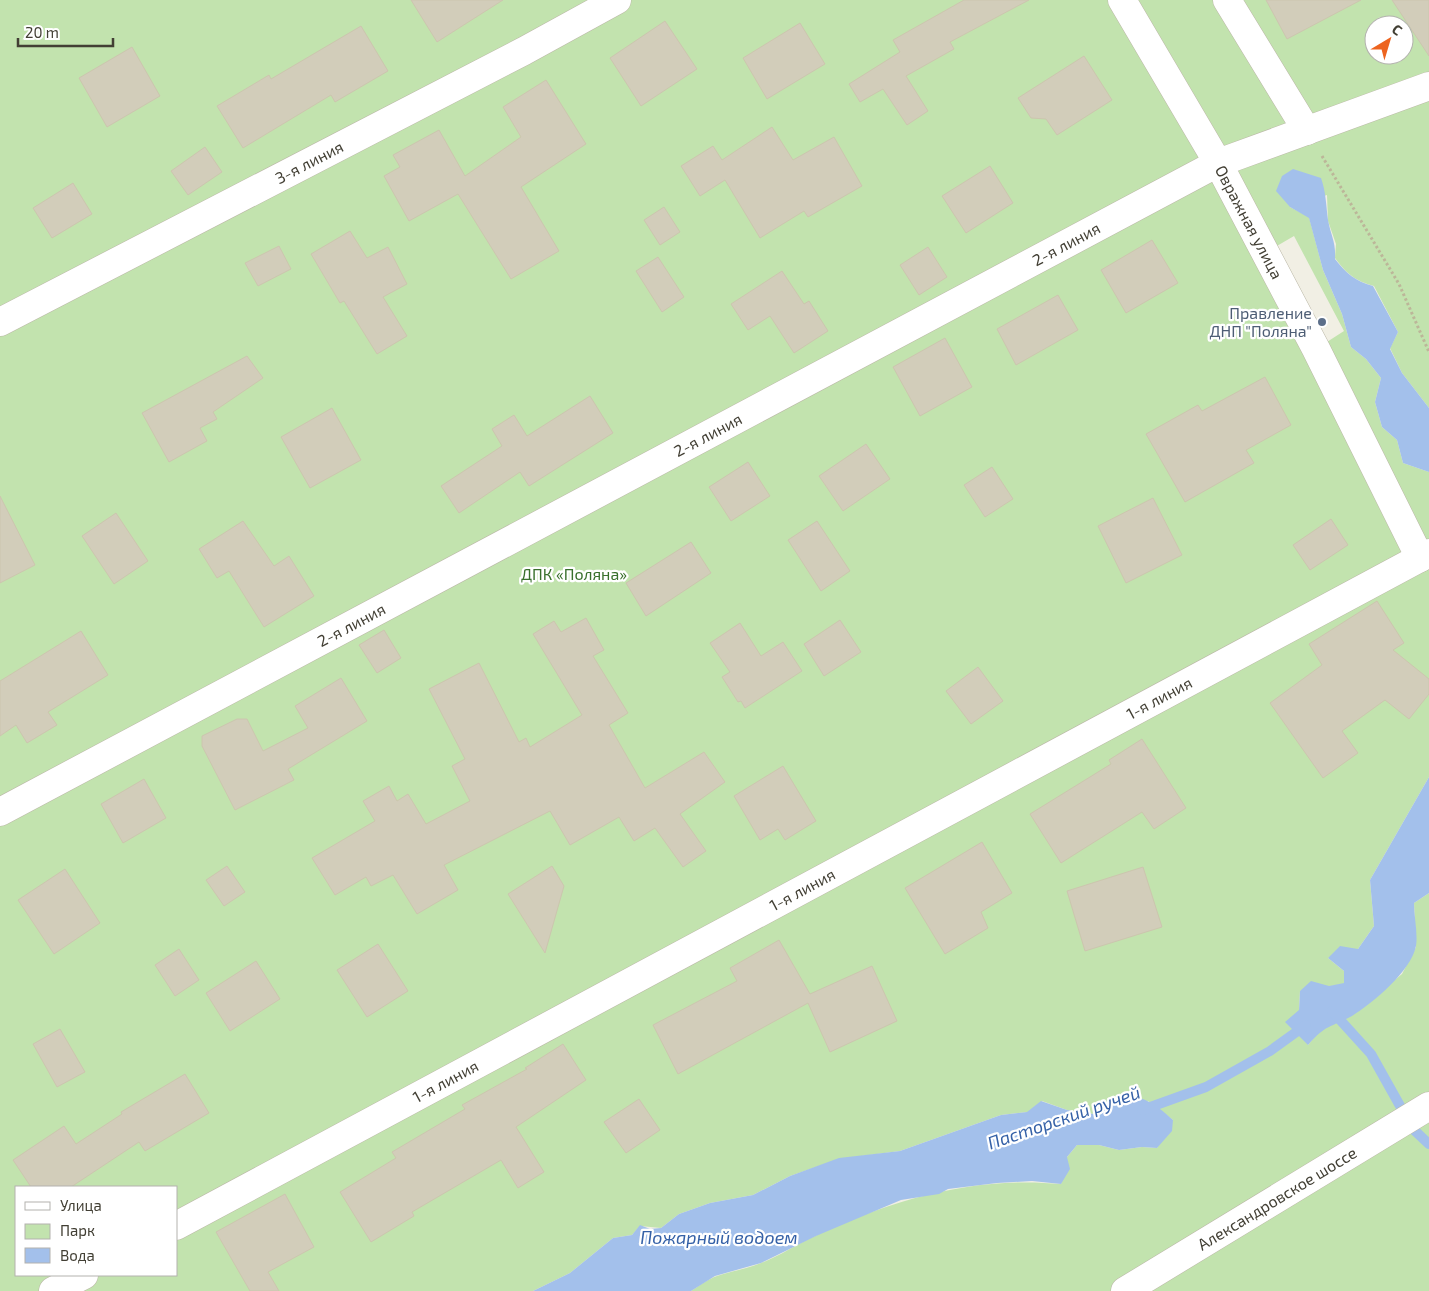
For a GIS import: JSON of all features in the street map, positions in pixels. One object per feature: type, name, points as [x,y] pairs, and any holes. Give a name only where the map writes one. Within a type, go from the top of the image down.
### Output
[{"type":"street","name":"3-я линия","points":[[0,322],[524,52],[617,0]]},
{"type":"street","name":"Овражная улица","points":[[1122,0],[1218,164],[1424,556]]},
{"type":"street","points":[[1227,0],[1307,131]]},
{"type":"street","name":"2-я линия","points":[[0,812],[1218,164],[1429,86]]},
{"type":"street","name":"1-я линия","points":[[178,1225],[1424,556]]},
{"type":"street","name":"Александровское шоссе","points":[[1126,1291],[1423,1110]]},
{"type":"street","points":[[53,1291],[82,1276]]},
{"type":"path","points":[[1307,131],[1399,284],[1429,352]]},
{"type":"green space","name":"ДПК «Поляна»","points":[[0,0],[1429,0],[1429,408],[1402,373],[1390,348],[1398,332],[1374,286],[1361,282],[1351,276],[1335,258],[1336,244],[1328,221],[1327,195],[1290,207],[1309,217],[1323,270],[1342,314],[1351,347],[1366,359],[1381,378],[1375,402],[1382,427],[1397,440],[1403,463],[1429,472],[1429,777],[1370,880],[1374,926],[1358,949],[1328,958],[1344,971],[1344,984],[1300,991],[1299,1010],[1308,1045],[1321,1029],[1352,1015],[1402,974],[1416,947],[1414,903],[1429,893],[1429,1291],[691,1291],[714,1277],[761,1263],[844,1223],[904,1201],[965,1187],[1029,1182],[1061,1184],[1067,1157],[1077,1145],[1099,1145],[1119,1150],[1142,1147],[1157,1148],[1173,1120],[1148,1101],[1101,1115],[1067,1110],[1042,1101],[1028,1112],[1001,1115],[900,1151],[839,1159],[790,1176],[753,1195],[710,1203],[679,1214],[661,1228],[640,1226],[632,1235],[613,1238],[570,1273],[533,1291],[0,1291]],"holes":[[[1294,236],[1344,331],[1316,349],[1265,253]]]},
{"type":"water","points":[[1293,169],[1321,178],[1334,243],[1335,259],[1351,276],[1373,286],[1398,332],[1390,349],[1402,373],[1429,408],[1429,472],[1403,463],[1397,440],[1382,427],[1375,402],[1381,378],[1366,359],[1351,347],[1342,314],[1323,270],[1309,218],[1290,207],[1276,191],[1282,176]]},
{"type":"water","points":[[1429,777],[1429,893],[1414,903],[1416,946],[1413,956],[1399,976],[1380,995],[1352,1016],[1328,1027],[1308,1045],[1285,1022],[1299,1010],[1300,991],[1311,981],[1329,986],[1344,983],[1344,971],[1328,958],[1340,946],[1358,949],[1374,926],[1370,880]]},
{"type":"water","name":"Пожарный водоем","points":[[1124,1096],[1145,1100],[1157,1106],[1173,1120],[1172,1131],[1157,1148],[1142,1147],[1119,1150],[1099,1145],[1077,1145],[1067,1157],[1070,1169],[1061,1184],[1032,1181],[997,1183],[948,1189],[939,1194],[901,1200],[816,1236],[761,1263],[715,1276],[691,1291],[533,1291],[570,1273],[613,1238],[632,1235],[640,1225],[650,1229],[661,1228],[679,1214],[710,1203],[753,1195],[790,1176],[839,1158],[900,1151],[1001,1115],[1027,1112],[1041,1101],[1067,1110],[1100,1115],[1104,1109]]},
{"type":"building","points":[[411,0],[503,0],[437,42]]},
{"type":"building","points":[[964,0],[1029,0],[950,42],[954,49],[906,76],[928,111],[907,125],[883,89],[860,102],[849,84],[900,52],[893,40]]},
{"type":"building","points":[[1266,0],[1361,0],[1287,39]]},
{"type":"building","points":[[1392,0],[1429,0],[1429,56],[1414,33],[1414,15],[1402,15]]},
{"type":"building","points":[[665,21],[697,69],[641,106],[610,58]]},
{"type":"building","points":[[800,23],[825,64],[767,99],[743,58]]},
{"type":"building","points":[[361,26],[388,71],[335,102],[331,95],[243,148],[217,106],[269,75],[271,79]]},
{"type":"building","points":[[132,47],[160,96],[107,127],[79,78]]},
{"type":"building","points":[[1084,56],[1112,100],[1057,135],[1046,119],[1031,118],[1018,98]]},
{"type":"building","points":[[546,80],[586,144],[521,187],[559,251],[511,279],[458,194],[409,221],[384,176],[400,167],[393,155],[439,130],[465,176],[521,137],[503,107]]},
{"type":"building","points":[[772,127],[793,160],[834,137],[862,186],[808,217],[804,211],[760,238],[725,180],[700,196],[681,166],[713,146],[722,160]]},
{"type":"building","points":[[205,147],[222,172],[188,195],[171,171]]},
{"type":"building","points":[[990,166],[1013,203],[966,233],[942,196]]},
{"type":"building","points":[[73,183],[92,214],[52,238],[33,208]]},
{"type":"building","points":[[664,207],[680,232],[660,245],[644,220]]},
{"type":"building","points":[[350,231],[367,258],[388,247],[407,284],[383,297],[407,336],[377,354],[344,301],[340,303],[311,254]]},
{"type":"building","points":[[1152,240],[1178,283],[1126,313],[1101,270]]},
{"type":"building","points":[[279,246],[291,269],[258,286],[245,263]]},
{"type":"building","points":[[928,247],[947,277],[919,295],[900,265]]},
{"type":"building","points":[[658,257],[684,297],[662,312],[636,271]]},
{"type":"building","points":[[782,271],[804,304],[809,301],[828,331],[794,353],[770,316],[748,330],[731,304]]},
{"type":"building","points":[[1058,295],[1078,330],[1016,365],[997,329]]},
{"type":"building","points":[[945,338],[972,387],[920,416],[893,367]]},
{"type":"building","points":[[247,356],[263,378],[213,412],[217,419],[200,428],[207,441],[169,462],[142,413]]},
{"type":"building","points":[[1265,377],[1291,425],[1246,450],[1254,463],[1185,502],[1146,434],[1198,405],[1202,411]]},
{"type":"building","points":[[590,396],[613,433],[529,486],[520,472],[459,513],[441,486],[502,446],[492,429],[514,415],[527,436]]},
{"type":"building","points":[[332,408],[361,460],[310,488],[281,437]]},
{"type":"building","points":[[866,444],[890,479],[843,511],[819,476]]},
{"type":"building","points":[[748,462],[770,496],[731,521],[709,487]]},
{"type":"building","points":[[992,467],[1013,499],[985,517],[964,485]]},
{"type":"building","points":[[0,496],[35,565],[0,583]]},
{"type":"building","points":[[1153,498],[1182,555],[1126,583],[1098,526]]},
{"type":"building","points":[[116,513],[148,561],[114,584],[82,536]]},
{"type":"building","points":[[1331,519],[1348,545],[1310,570],[1293,545]]},
{"type":"building","points":[[243,521],[274,566],[289,556],[314,596],[264,627],[229,571],[217,578],[199,549]]},
{"type":"building","points":[[817,521],[850,571],[821,591],[788,540]]},
{"type":"building","points":[[691,542],[711,573],[646,616],[626,583]]},
{"type":"building","points":[[1377,601],[1404,643],[1393,650],[1429,679],[1429,694],[1409,719],[1385,700],[1342,731],[1358,753],[1323,778],[1270,703],[1322,665],[1309,644]]},
{"type":"building","points":[[586,618],[604,650],[593,656],[628,713],[609,725],[645,788],[704,752],[725,782],[680,814],[706,851],[683,867],[655,828],[634,841],[619,817],[570,845],[550,811],[444,865],[458,890],[417,914],[393,875],[371,886],[366,877],[335,895],[312,858],[375,821],[363,801],[389,786],[397,801],[408,794],[426,824],[470,801],[452,766],[465,759],[429,689],[479,663],[519,742],[526,738],[530,747],[582,715],[533,634],[554,621],[561,632]]},
{"type":"building","points":[[840,620],[861,652],[824,676],[804,644]]},
{"type":"building","points":[[740,623],[761,656],[783,642],[802,671],[745,708],[741,701],[738,702],[722,677],[730,672],[710,643]]},
{"type":"building","points":[[384,630],[401,658],[377,673],[359,645]]},
{"type":"building","points":[[81,631],[108,675],[48,712],[57,725],[27,743],[16,725],[0,736],[0,681]]},
{"type":"building","points":[[978,667],[1003,701],[971,724],[946,691]]},
{"type":"building","points":[[341,678],[367,721],[288,769],[294,780],[235,810],[202,746],[202,736],[237,719],[247,719],[263,751],[308,728],[295,706]]},
{"type":"building","points":[[1142,739],[1186,808],[1154,829],[1142,812],[1061,863],[1030,814],[1111,764],[1109,760]]},
{"type":"building","points":[[783,766],[816,821],[785,840],[778,829],[760,840],[734,796]]},
{"type":"building","points":[[144,779],[166,818],[123,843],[101,804]]},
{"type":"building","points":[[982,842],[1012,893],[981,912],[988,928],[945,954],[905,888]]},
{"type":"building","points":[[227,866],[245,892],[224,906],[206,880]]},
{"type":"building","points":[[552,866],[564,886],[545,953],[508,894]]},
{"type":"building","points":[[1143,867],[1162,927],[1085,951],[1067,891]]},
{"type":"building","points":[[65,869],[100,923],[54,954],[18,900]]},
{"type":"building","points":[[779,940],[810,994],[872,966],[897,1021],[830,1052],[808,1003],[678,1074],[653,1025],[737,981],[730,968]]},
{"type":"building","points":[[378,944],[408,991],[367,1017],[337,970]]},
{"type":"building","points":[[179,949],[199,980],[175,996],[155,965]]},
{"type":"building","points":[[256,961],[280,999],[230,1031],[206,993]]},
{"type":"building","points":[[60,1029],[85,1072],[57,1087],[33,1044]]},
{"type":"building","points":[[563,1044],[586,1080],[516,1127],[544,1172],[518,1188],[501,1160],[412,1212],[414,1216],[371,1242],[340,1192],[396,1158],[392,1152],[465,1109],[462,1105],[527,1069],[525,1068]]},
{"type":"building","points":[[185,1074],[209,1113],[145,1151],[139,1142],[73,1186],[30,1186],[13,1160],[64,1126],[76,1144],[122,1114],[121,1112]]},
{"type":"building","points":[[639,1099],[660,1130],[626,1153],[604,1122]]},
{"type":"building","points":[[285,1194],[314,1247],[268,1272],[279,1291],[250,1291],[216,1232]]},
{"type":"waterway","points":[[1332,1011],[1371,1054],[1413,1129],[1429,1144]]},
{"type":"waterway","name":"Пасторский ручей","points":[[1142,1110],[1206,1087],[1270,1051],[1306,1025]]},
{"type":"place","name":"Правление ДНП \"Поляна\"","points":[[1322,322]]}]
